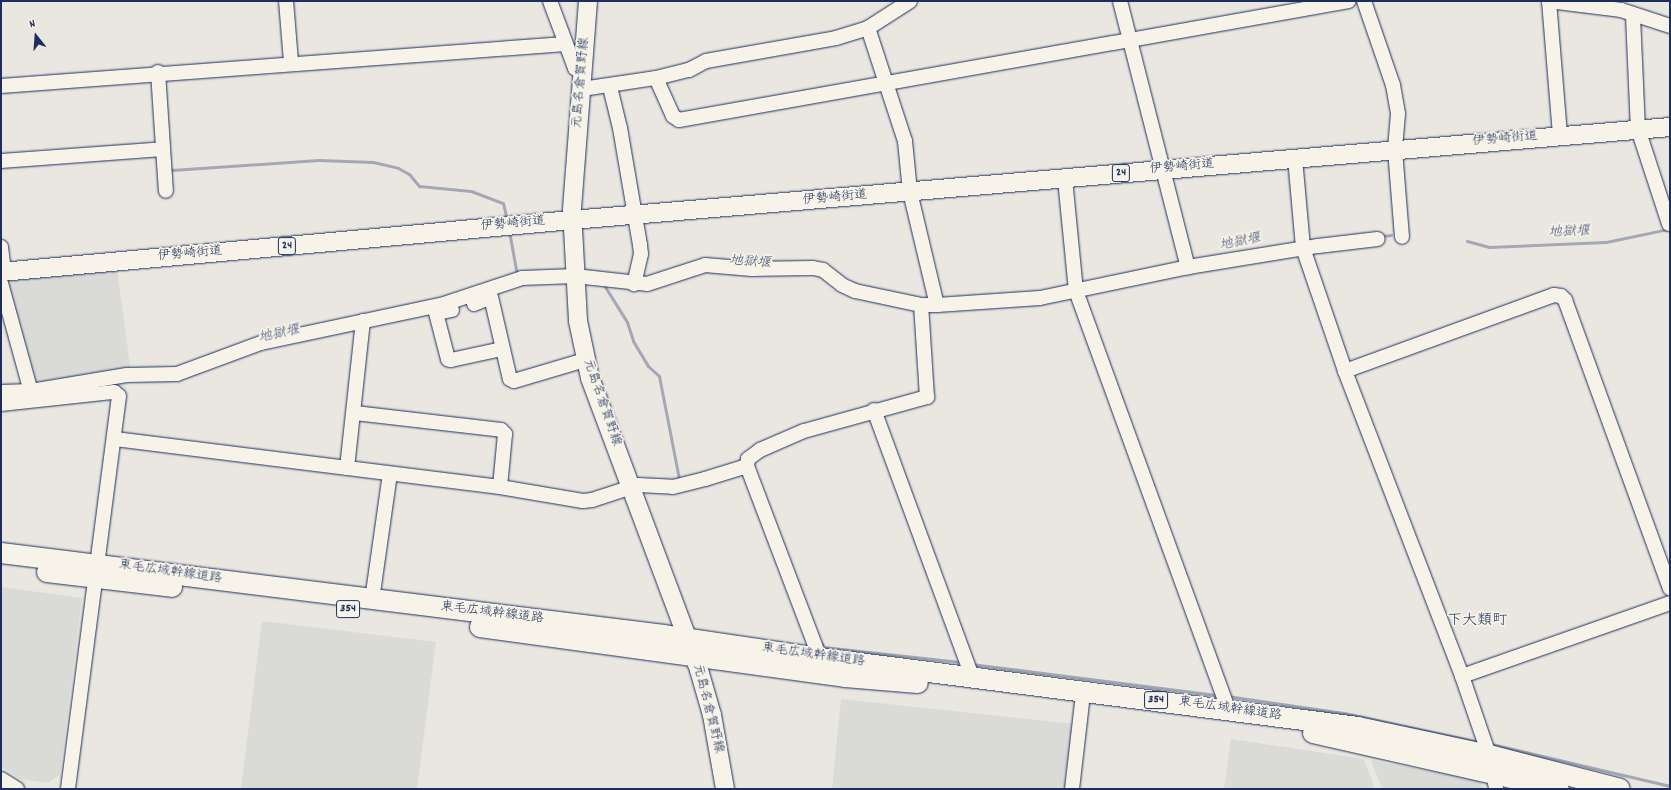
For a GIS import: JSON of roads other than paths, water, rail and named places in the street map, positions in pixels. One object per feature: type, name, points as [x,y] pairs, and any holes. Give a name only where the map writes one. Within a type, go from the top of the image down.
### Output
[{"type":"highway","name":"東毛広域幹線道路","points":[[1,553],[97,570],[691,647],[820,658],[1228,709],[1358,728],[1497,776],[1620,789]]},
{"type":"highway","name":"東毛広域幹線道路","points":[[1,566],[97,570],[372,600],[691,647],[845,677],[1082,703],[1312,733],[1559,789]]},
{"type":"main road","name":"元島名倉賀野線","points":[[588,1],[572,220],[578,321],[585,360],[691,647],[712,715],[725,789]]},
{"type":"main road","name":"伊勢崎街道","points":[[2,276],[572,220],[636,216],[1065,179],[1162,169],[1670,126]]},
{"type":"street","points":[[286,1],[291,62]]},
{"type":"street","points":[[550,1],[565,44],[582,81],[610,87],[690,70],[706,61],[836,38],[868,28],[910,1]]},
{"type":"street","points":[[1120,1],[1188,267]]},
{"type":"street","points":[[656,78],[673,116],[679,120],[1349,1]]},
{"type":"street","points":[[1364,1],[1393,85],[1398,114],[1395,150],[1402,237]]},
{"type":"street","points":[[1560,135],[1549,1],[1626,9],[1670,26]]},
{"type":"street","points":[[1626,9],[1638,129],[1670,224]]},
{"type":"street","points":[[868,28],[888,83],[906,141],[910,192],[937,305]]},
{"type":"street","points":[[1,86],[291,62],[565,44]]},
{"type":"street","points":[[158,72],[166,191]]},
{"type":"street","points":[[610,87],[620,128],[636,216],[641,254],[634,284]]},
{"type":"street","points":[[1,162],[164,149]]},
{"type":"street","points":[[1295,158],[1303,248],[1345,371],[1462,676],[1497,776]]},
{"type":"street","points":[[1065,179],[1076,291],[1228,709]]},
{"type":"street","points":[[502,349],[451,360],[448,359],[436,314],[478,298],[522,278],[575,276],[634,284],[647,284],[704,265],[752,269],[813,268],[823,270],[842,285],[855,291],[921,305],[1040,298],[1188,267],[1303,248],[1378,239]]},
{"type":"street","points":[[1,247],[2,276],[32,397]]},
{"type":"street","points":[[1345,371],[1554,295],[1561,296],[1565,300],[1670,588]]},
{"type":"street","points":[[1,404],[127,376],[177,374],[261,343],[444,304],[491,297],[510,379],[514,381],[585,360]]},
{"type":"street","points":[[820,658],[747,466],[748,459],[776,441],[874,410],[927,397],[921,305]]},
{"type":"street","points":[[347,468],[355,413],[363,321]]},
{"type":"street","points":[[1,392],[32,397],[114,392],[119,396],[115,439],[68,789]]},
{"type":"street","points":[[874,410],[972,676]]},
{"type":"street","points":[[355,413],[501,430],[504,434],[500,487]]},
{"type":"street","points":[[115,439],[500,487],[583,501],[632,487],[673,487],[747,466]]},
{"type":"street","points":[[372,600],[390,474]]},
{"type":"street","points":[[1462,676],[1670,603]]},
{"type":"street","points":[[1072,789],[1082,703]]},
{"type":"street","points":[[1,779],[18,789]]},
{"type":"waterway","points":[[169,167],[172,170],[319,160],[373,162],[398,168],[409,174],[419,186],[471,191],[503,203],[507,220]]},
{"type":"waterway","name":"地獄堰","points":[[1467,241],[1489,247],[1606,242],[1668,229]]},
{"type":"waterway","points":[[509,231],[517,275]]},
{"type":"waterway","name":"地獄堰","points":[[1381,236],[1391,235]]},
{"type":"waterway","points":[[604,285],[627,322],[633,341],[648,366],[659,376],[679,479],[682,479]]},
{"type":"waterway","points":[[822,644],[823,647],[962,662]]},
{"type":"waterway","points":[[971,664],[1218,695]]},
{"type":"waterway","points":[[1227,696],[1344,713],[1479,742]]},
{"type":"waterway","points":[[1491,744],[1670,786]]},
{"type":"district","name":"下大類町","points":[[1477,622]]}]
